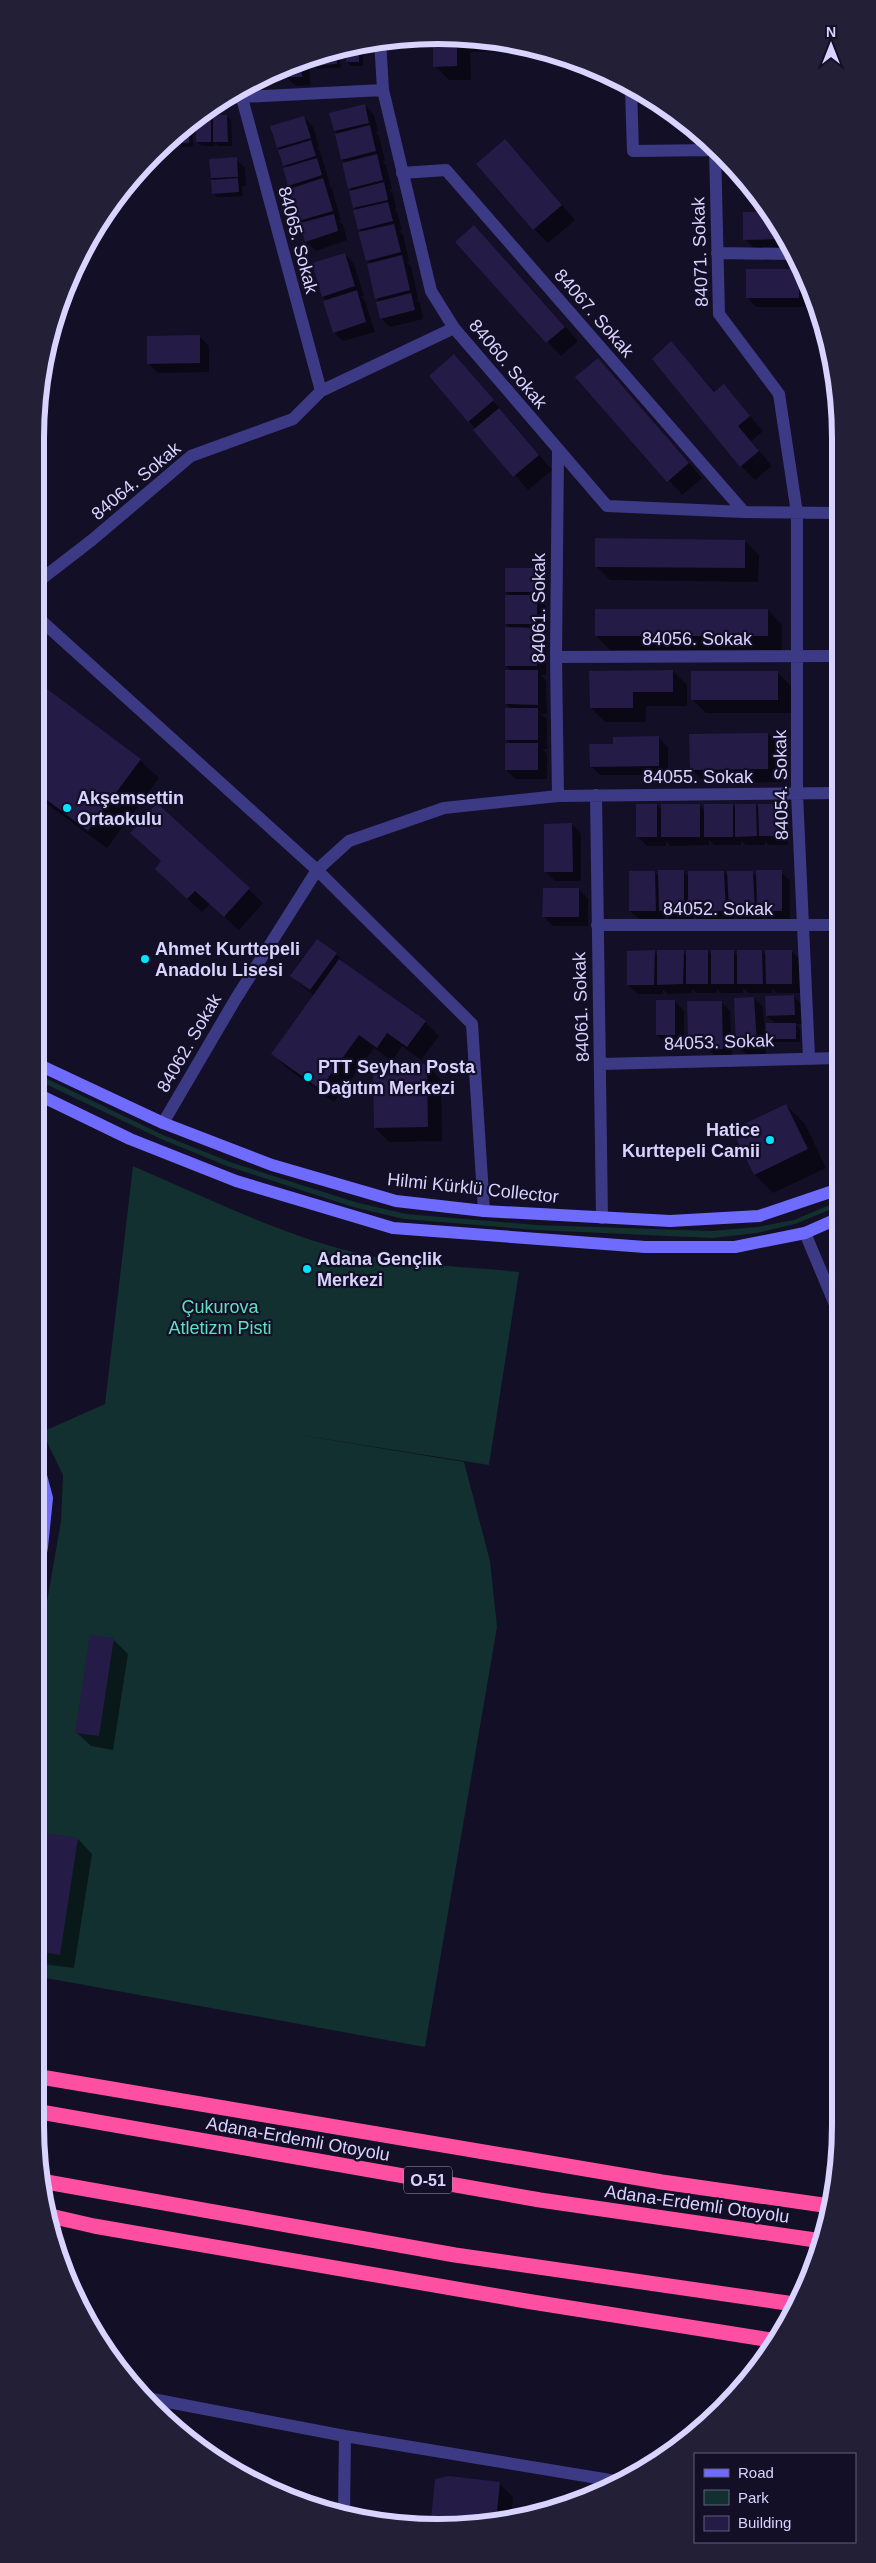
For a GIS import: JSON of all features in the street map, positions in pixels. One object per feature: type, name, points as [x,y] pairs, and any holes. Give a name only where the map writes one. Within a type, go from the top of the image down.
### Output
[{"type":"highway","points":[[44,2078],[662,2182],[824,2205]]},
{"type":"highway","name":"Adana-Erdemli Otoyolu","points":[[44,2112],[540,2200],[815,2240]]},
{"type":"highway","points":[[48,2182],[455,2255],[790,2303]]},
{"type":"highway","points":[[55,2217],[94,2226],[526,2301],[769,2340]]},
{"type":"main road","name":"Hilmi Kürklü Collector","points":[[44,1067],[163,1122],[272,1165],[396,1201],[484,1211],[670,1221],[759,1216],[832,1191]]},
{"type":"main road","points":[[44,1097],[130,1139],[236,1180],[392,1228],[645,1247],[735,1247],[805,1232],[832,1221]]},
{"type":"main road","points":[[44,1487],[47,1498],[44,1527]]},
{"type":"street","name":"84060. Sokak","points":[[380,48],[383,90],[431,291],[454,328],[558,451],[608,506],[744,512],[832,513]]},
{"type":"street","points":[[242,98],[383,90]]},
{"type":"street","points":[[632,95],[633,151],[707,150]]},
{"type":"street","name":"84065. Sokak","points":[[242,98],[321,391]]},
{"type":"street","name":"84071. Sokak","points":[[714,156],[719,314],[779,394],[797,513]]},
{"type":"street","name":"84067. Sokak","points":[[402,173],[446,170],[744,512]]},
{"type":"street","points":[[716,253],[786,254]]},
{"type":"street","name":"84064. Sokak","points":[[44,577],[92,540],[191,456],[293,420],[321,391],[454,328]]},
{"type":"street","name":"84061. Sokak","points":[[558,451],[556,657],[558,796]]},
{"type":"street","name":"84054. Sokak","points":[[797,513],[796,794],[810,1057]]},
{"type":"street","points":[[44,623],[317,870],[472,1024],[484,1211]]},
{"type":"street","name":"84056. Sokak","points":[[556,657],[832,656]]},
{"type":"street","name":"84055. Sokak","points":[[558,796],[832,793]]},
{"type":"street","name":"84061. Sokak","points":[[596,795],[596,925],[602,1218]]},
{"type":"street","name":"84062. Sokak","points":[[163,1122],[235,1000],[317,870],[349,841],[444,808],[558,796]]},
{"type":"street","name":"84052. Sokak","points":[[596,925],[832,926]]},
{"type":"street","name":"84053. Sokak","points":[[600,1064],[832,1058]]},
{"type":"street","points":[[805,1232],[832,1297]]},
{"type":"street","points":[[155,2399],[345,2436],[610,2480]]},
{"type":"street","points":[[344,2508],[345,2436]]},
{"type":"green space","points":[[44,1077],[163,1135],[230,1162],[355,1202],[406,1214],[537,1225],[711,1231],[757,1227],[794,1220],[832,1204],[832,1209],[795,1224],[757,1233],[713,1238],[536,1230],[404,1219],[353,1207],[227,1166],[161,1139],[44,1083]]},
{"type":"green space","name":"Çukurova Atletizm Pisti","points":[[133,1166],[282,1230],[343,1250],[411,1262],[519,1272],[489,1465],[288,1433],[464,1462],[490,1561],[497,1627],[425,2047],[44,1978],[44,1619],[61,1521],[63,1475],[44,1436],[44,1431],[105,1404]]},
{"type":"building","points":[[433,44],[457,45],[457,66],[433,67]]},
{"type":"building","points":[[359,51],[359,62],[346,62],[345,55]]},
{"type":"building","points":[[336,57],[337,64],[311,65]]},
{"type":"building","points":[[302,69],[302,77],[285,77],[285,75]]},
{"type":"building","points":[[365,104],[369,123],[334,131],[329,113]]},
{"type":"building","points":[[213,115],[227,115],[228,142],[213,142]]},
{"type":"building","points":[[211,116],[211,142],[196,142],[196,127]]},
{"type":"building","points":[[304,116],[311,138],[277,148],[270,126]]},
{"type":"building","points":[[370,125],[376,151],[341,160],[335,134]]},
{"type":"building","points":[[189,133],[189,143],[177,143]]},
{"type":"building","points":[[505,139],[562,205],[533,230],[476,164]]},
{"type":"building","points":[[311,140],[316,156],[283,166],[278,150]]},
{"type":"building","points":[[377,154],[383,180],[348,189],[342,163]]},
{"type":"building","points":[[237,157],[238,177],[211,178],[209,159]]},
{"type":"building","points":[[317,158],[322,175],[288,186],[283,168]]},
{"type":"building","points":[[238,178],[239,192],[212,194],[211,180]]},
{"type":"building","points":[[323,178],[333,211],[299,221],[289,189]]},
{"type":"building","points":[[384,182],[388,200],[353,208],[349,191]]},
{"type":"building","points":[[388,202],[393,221],[358,230],[353,210]]},
{"type":"building","points":[[743,212],[761,212],[778,239],[743,240]]},
{"type":"building","points":[[334,214],[338,231],[305,242],[300,223]]},
{"type":"building","points":[[394,224],[401,252],[366,261],[358,232]]},
{"type":"building","points":[[474,225],[565,327],[546,343],[455,242]]},
{"type":"building","points":[[345,253],[355,286],[322,297],[312,263]]},
{"type":"building","points":[[402,255],[410,290],[375,299],[367,264]]},
{"type":"building","points":[[746,269],[794,269],[799,280],[799,298],[746,298]]},
{"type":"building","points":[[357,290],[366,322],[333,333],[323,301]]},
{"type":"building","points":[[411,293],[415,310],[380,319],[376,302]]},
{"type":"building","points":[[200,335],[200,363],[147,364],[147,336]]},
{"type":"building","points":[[671,341],[714,392],[724,384],[750,416],[738,426],[759,451],[740,467],[652,359]]},
{"type":"building","points":[[454,354],[494,400],[468,422],[429,376]]},
{"type":"building","points":[[598,358],[689,463],[667,482],[575,377]]},
{"type":"building","points":[[499,408],[539,455],[513,477],[473,430]]},
{"type":"building","points":[[595,538],[745,540],[745,568],[595,567]]},
{"type":"building","points":[[505,568],[537,568],[537,592],[505,592]]},
{"type":"building","points":[[505,595],[537,595],[537,624],[505,624]]},
{"type":"building","points":[[595,609],[768,609],[768,636],[595,636]]},
{"type":"building","points":[[505,627],[537,628],[537,666],[505,666]]},
{"type":"building","points":[[829,668],[832,668],[832,699],[830,699]]},
{"type":"building","points":[[505,670],[538,670],[538,705],[505,704]]},
{"type":"building","points":[[673,670],[673,692],[633,692],[633,708],[590,708],[589,671]]},
{"type":"building","points":[[691,671],[778,671],[778,700],[691,700]]},
{"type":"building","points":[[44,687],[141,759],[88,831],[44,798]]},
{"type":"building","points":[[505,708],[538,708],[538,740],[505,740]]},
{"type":"building","points":[[768,733],[768,769],[690,770],[689,734]]},
{"type":"building","points":[[659,736],[659,766],[590,767],[589,744],[613,744],[613,737]]},
{"type":"building","points":[[505,743],[538,743],[538,770],[505,770]]},
{"type":"building","points":[[157,803],[250,888],[224,917],[195,891],[187,899],[155,869],[161,861],[130,833]]},
{"type":"building","points":[[636,804],[657,804],[657,837],[636,837]]},
{"type":"building","points":[[661,804],[700,804],[700,837],[661,837]]},
{"type":"building","points":[[704,804],[733,804],[733,837],[704,837]]},
{"type":"building","points":[[735,804],[756,804],[757,836],[735,837]]},
{"type":"building","points":[[758,804],[779,804],[779,836],[759,836]]},
{"type":"building","points":[[572,823],[573,872],[544,872],[544,824]]},
{"type":"building","points":[[658,870],[684,870],[684,911],[659,911]]},
{"type":"building","points":[[756,870],[782,870],[782,911],[757,911]]},
{"type":"building","points":[[629,871],[655,871],[656,911],[629,911]]},
{"type":"building","points":[[688,871],[724,871],[726,911],[688,911]]},
{"type":"building","points":[[727,871],[753,871],[755,911],[729,911]]},
{"type":"building","points":[[543,888],[579,888],[579,917],[542,917]]},
{"type":"building","points":[[317,939],[337,953],[310,990],[290,976]]},
{"type":"building","points":[[655,950],[654,985],[627,985],[627,951]]},
{"type":"building","points":[[657,950],[684,950],[683,984],[657,985]]},
{"type":"building","points":[[686,950],[708,950],[708,984],[686,984]]},
{"type":"building","points":[[711,950],[734,950],[734,984],[711,984]]},
{"type":"building","points":[[737,950],[762,950],[763,984],[737,984]]},
{"type":"building","points":[[765,950],[792,950],[792,984],[766,984]]},
{"type":"building","points":[[831,950],[832,950],[832,985]]},
{"type":"building","points":[[339,959],[426,1021],[407,1047],[387,1033],[377,1048],[359,1035],[320,1089],[271,1054]]},
{"type":"building","points":[[794,995],[795,1015],[766,1016],[765,996]]},
{"type":"building","points":[[754,997],[757,1045],[736,1046],[734,998]]},
{"type":"building","points":[[656,1000],[675,1000],[675,1035],[656,1035]]},
{"type":"building","points":[[687,1001],[722,1001],[723,1049],[707,1049],[707,1036],[688,1036]]},
{"type":"building","points":[[766,1023],[796,1023],[796,1039],[766,1039]]},
{"type":"building","points":[[427,1064],[428,1127],[374,1128],[373,1065]]},
{"type":"building","name":"Hatice Kurttepeli Camii","points":[[786,1104],[808,1149],[754,1175],[732,1130]]},
{"type":"building","points":[[90,1635],[114,1638],[99,1736],[75,1733]]},
{"type":"building","points":[[45,1833],[78,1838],[60,1955],[44,1952]]},
{"type":"building","points":[[449,2476],[500,2482],[497,2515],[431,2519],[435,2479]]},
{"type":"place","name":"Akşemsettin Ortaokulu","points":[[67,808]]},
{"type":"place","name":"Ahmet Kurttepeli Anadolu Lisesi","points":[[145,959]]},
{"type":"place","name":"PTT Seyhan Posta Dağıtım Merkezi","points":[[308,1077]]},
{"type":"place","name":"Hatice Kurttepeli Camii","points":[[770,1140]]},
{"type":"place","name":"Adana Gençlik Merkezi","points":[[307,1269]]}]
